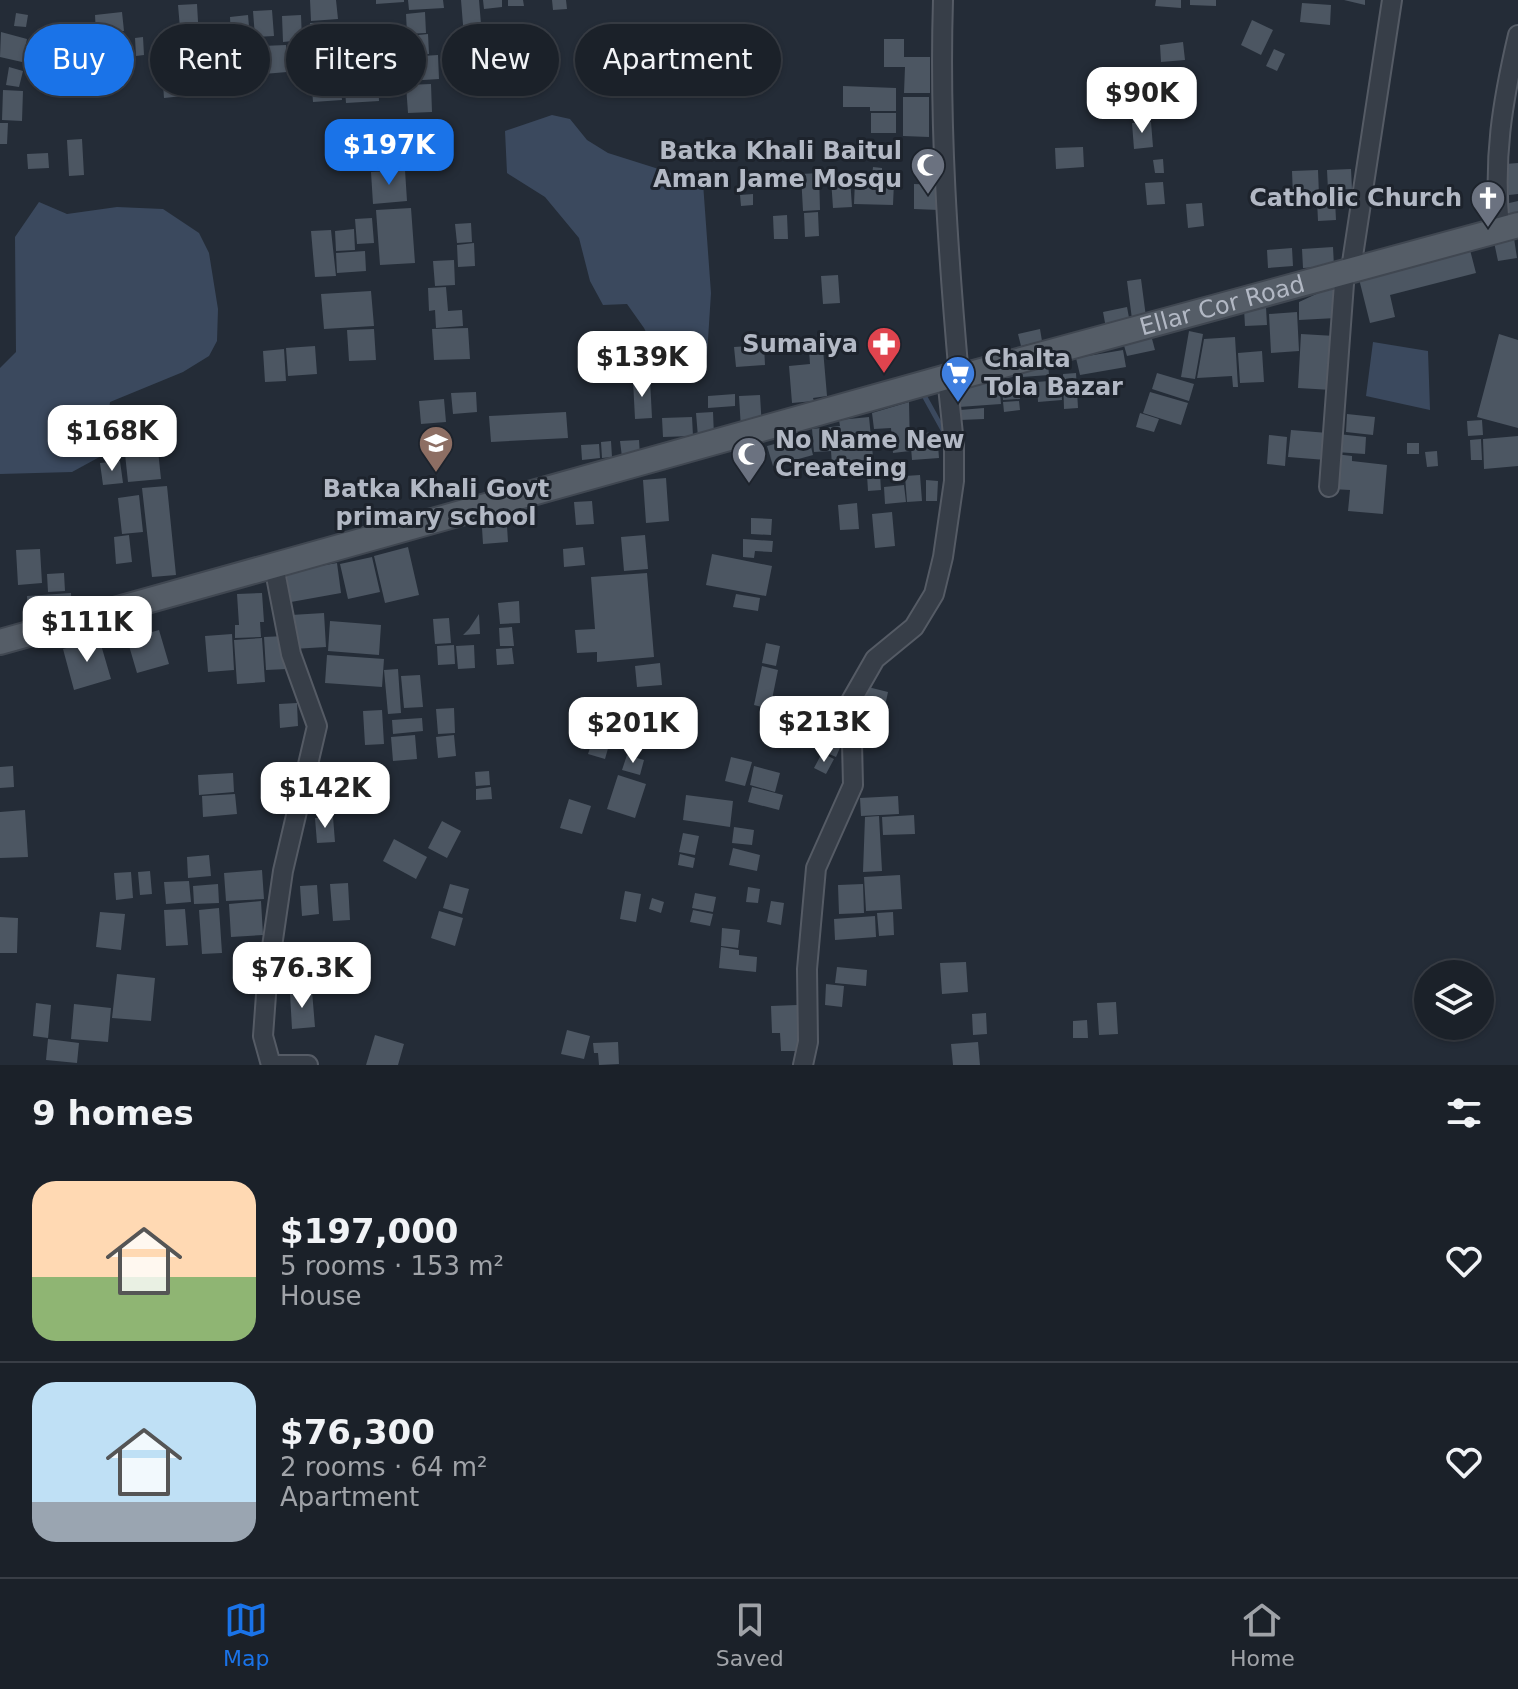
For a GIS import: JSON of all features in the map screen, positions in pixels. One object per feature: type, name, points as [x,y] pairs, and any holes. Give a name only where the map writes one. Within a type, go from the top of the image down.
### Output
[{"type":"main road","name":"Ellar Cor Road","points":[[0,642],[953,377],[1509,227]]},
{"type":"street","points":[[803,1065],[808,1042],[807,969],[816,868],[853,785],[851,701],[875,659],[914,627],[934,594],[943,557],[954,481],[941,46],[943,0]]},
{"type":"street","points":[[1329,487],[1348,269],[1392,0]]},
{"type":"street","points":[[1509,227],[1496,189],[1498,135],[1518,35]]},
{"type":"street","points":[[274,566],[291,654],[317,726],[283,871],[267,981],[263,1036],[274,1065],[308,1065]]},
{"type":"water","points":[[552,115],[570,119],[587,140],[608,153],[703,183],[711,293],[707,355],[688,364],[661,362],[644,328],[627,304],[603,305],[590,281],[579,238],[545,197],[507,173],[505,131]]},
{"type":"water","points":[[39,202],[67,214],[117,207],[163,209],[199,233],[209,253],[218,309],[217,341],[209,356],[183,372],[110,402],[105,454],[72,472],[0,474],[0,368],[16,352],[15,237]]},
{"type":"water","points":[[1373,342],[1428,351],[1430,410],[1366,396]]},
{"type":"building","points":[[310,0],[336,0],[338,19],[311,21]]},
{"type":"building","points":[[376,0],[404,0],[404,2],[376,4]]},
{"type":"building","points":[[408,0],[443,0],[444,8],[409,10]]},
{"type":"building","points":[[461,0],[479,0],[481,24],[463,24]]},
{"type":"building","points":[[483,0],[502,0],[502,7],[484,9]]},
{"type":"building","points":[[508,0],[523,0],[524,6],[508,6]]},
{"type":"building","points":[[552,0],[566,0],[567,9],[553,10]]},
{"type":"building","points":[[1156,0],[1181,0],[1181,8],[1155,6]]},
{"type":"building","points":[[1190,0],[1216,0],[1216,6],[1190,5]]},
{"type":"building","points":[[1344,0],[1365,0],[1365,5]]},
{"type":"building","points":[[1302,3],[1331,5],[1330,25],[1300,22]]},
{"type":"building","points":[[197,4],[198,24],[180,24],[178,5]]},
{"type":"building","points":[[272,10],[274,36],[270,36],[270,24],[254,24],[253,11]]},
{"type":"building","points":[[122,12],[123,24],[95,24],[95,15]]},
{"type":"building","points":[[425,12],[426,24],[406,24],[406,14]]},
{"type":"building","points":[[16,13],[28,15],[24,27],[14,26]]},
{"type":"building","points":[[248,15],[249,24],[230,24],[230,17]]},
{"type":"building","points":[[301,15],[301,24],[286,24],[286,42],[283,42],[282,16]]},
{"type":"building","points":[[1252,20],[1273,30],[1261,55],[1241,45]]},
{"type":"building","points":[[337,22],[337,24],[310,24]]},
{"type":"building","points":[[1,32],[24,38],[22,62],[0,57]]},
{"type":"building","points":[[428,34],[429,54],[426,54]]},
{"type":"building","points":[[143,37],[144,55],[136,56],[135,38]]},
{"type":"building","points":[[884,39],[904,39],[904,57],[930,57],[930,93],[904,93],[905,67],[884,67]]},
{"type":"building","points":[[1183,42],[1185,60],[1161,62],[1160,45]]},
{"type":"building","points":[[286,45],[286,72],[270,73],[270,46]]},
{"type":"building","points":[[1274,49],[1285,54],[1277,71],[1266,66]]},
{"type":"building","points":[[438,55],[439,79],[426,80],[426,56]]},
{"type":"building","points":[[9,67],[23,71],[19,87],[6,85]]},
{"type":"building","points":[[426,84],[431,84],[432,112],[408,113],[407,96],[426,96]]},
{"type":"building","points":[[843,86],[896,88],[896,111],[843,107]]},
{"type":"building","points":[[3,90],[23,91],[22,121],[2,120]]},
{"type":"building","points":[[313,96],[342,96],[342,100],[313,102]]},
{"type":"building","points":[[345,96],[379,96],[379,101],[346,103]]},
{"type":"building","points":[[903,97],[929,97],[929,137],[903,136]]},
{"type":"building","points":[[871,113],[896,113],[896,133],[871,133]]},
{"type":"building","points":[[1151,122],[1153,147],[1134,149],[1132,123]]},
{"type":"building","points":[[0,123],[8,123],[7,144],[0,144]]},
{"type":"building","points":[[82,139],[84,175],[69,176],[67,140]]},
{"type":"building","points":[[1083,147],[1084,167],[1056,169],[1055,148]]},
{"type":"building","points":[[48,153],[49,168],[28,169],[27,154]]},
{"type":"building","points":[[1163,159],[1164,173],[1155,173],[1153,160]]},
{"type":"building","points":[[1518,163],[1518,194],[1509,195],[1505,164]]},
{"type":"building","points":[[873,167],[882,168],[882,177],[872,177]]},
{"type":"building","points":[[1351,169],[1352,189],[1328,190],[1327,170]]},
{"type":"building","points":[[405,170],[407,201],[373,204],[371,172]]},
{"type":"building","points":[[1318,170],[1319,195],[1293,196],[1292,171]]},
{"type":"building","points":[[819,173],[820,210],[803,211],[801,174]]},
{"type":"building","points":[[850,178],[852,207],[833,208],[831,179]]},
{"type":"building","points":[[855,181],[894,182],[893,205],[854,204]]},
{"type":"building","points":[[1163,182],[1165,204],[1147,205],[1145,183]]},
{"type":"building","points":[[914,184],[939,185],[939,210],[914,209]]},
{"type":"building","points":[[753,194],[753,205],[741,206],[740,195]]},
{"type":"building","points":[[1317,200],[1335,200],[1336,220],[1318,221]]},
{"type":"building","points":[[1518,201],[1518,221],[1509,223],[1505,204]]},
{"type":"building","points":[[1202,203],[1204,226],[1188,228],[1186,204]]},
{"type":"building","points":[[411,208],[415,263],[380,265],[376,210]]},
{"type":"building","points":[[818,212],[819,236],[805,237],[804,213]]},
{"type":"building","points":[[787,215],[788,239],[774,239],[773,216]]},
{"type":"building","points":[[372,218],[374,243],[357,244],[355,219]]},
{"type":"building","points":[[471,223],[472,242],[457,243],[455,224]]},
{"type":"building","points":[[354,229],[355,250],[336,251],[335,231]]},
{"type":"building","points":[[331,230],[336,276],[315,277],[311,231]]},
{"type":"building","points":[[1514,238],[1517,258],[1498,261],[1494,242]]},
{"type":"building","points":[[474,243],[475,266],[458,267],[457,245]]},
{"type":"building","points":[[1469,246],[1476,273],[1390,295],[1395,317],[1370,323],[1358,275]]},
{"type":"building","points":[[1333,247],[1334,266],[1303,268],[1302,249]]},
{"type":"building","points":[[1292,248],[1293,266],[1268,268],[1267,250]]},
{"type":"building","points":[[365,251],[366,271],[337,273],[336,253]]},
{"type":"building","points":[[454,260],[455,285],[435,286],[433,261]]},
{"type":"building","points":[[838,275],[840,303],[823,304],[821,276]]},
{"type":"building","points":[[1141,279],[1146,317],[1132,319],[1127,281]]},
{"type":"building","points":[[1340,283],[1336,318],[1299,320],[1299,302]]},
{"type":"building","points":[[446,287],[448,311],[462,310],[463,326],[436,328],[435,310],[429,311],[428,288]]},
{"type":"building","points":[[371,291],[374,326],[324,329],[321,294]]},
{"type":"building","points":[[1127,307],[1130,323],[1106,328],[1103,312]]},
{"type":"building","points":[[1266,307],[1267,325],[1245,326],[1244,309]]},
{"type":"building","points":[[1297,312],[1299,351],[1271,353],[1269,314]]},
{"type":"building","points":[[468,328],[470,359],[434,360],[432,329]]},
{"type":"building","points":[[374,329],[376,360],[349,361],[347,330]]},
{"type":"building","points":[[1040,329],[1042,341],[1021,346],[1018,334]]},
{"type":"building","points":[[1189,331],[1203,334],[1195,379],[1181,377]]},
{"type":"building","points":[[1301,334],[1335,336],[1332,390],[1298,388]]},
{"type":"building","points":[[1499,334],[1518,340],[1518,428],[1477,417]]},
{"type":"building","points":[[1151,335],[1155,350],[1127,356],[1123,342]]},
{"type":"building","points":[[1235,337],[1238,387],[1233,387],[1232,376],[1197,378],[1204,339]]},
{"type":"building","points":[[764,345],[765,365],[736,367],[734,347]]},
{"type":"building","points":[[315,346],[317,374],[288,376],[286,348]]},
{"type":"building","points":[[284,349],[286,381],[265,382],[263,351]]},
{"type":"building","points":[[823,349],[827,396],[792,403],[789,366],[810,364],[809,350]]},
{"type":"building","points":[[1123,350],[1126,367],[1080,375],[1076,358]]},
{"type":"building","points":[[1262,351],[1264,382],[1240,383],[1238,353]]},
{"type":"building","points":[[1048,363],[1049,375],[1022,377],[1022,364]]},
{"type":"building","points":[[1076,373],[1078,408],[1064,409],[1063,374]]},
{"type":"building","points":[[1157,373],[1194,384],[1189,401],[1152,389]]},
{"type":"building","points":[[650,379],[652,418],[635,419],[633,380]]},
{"type":"building","points":[[1060,380],[1062,400],[1038,402],[1037,382]]},
{"type":"building","points":[[1019,381],[1020,399],[1003,400],[1002,382]]},
{"type":"building","points":[[999,383],[1001,404],[959,407],[958,385]]},
{"type":"building","points":[[476,392],[477,412],[453,414],[451,393]]},
{"type":"building","points":[[1150,392],[1188,403],[1181,425],[1143,413]]},
{"type":"building","points":[[735,394],[735,406],[708,408],[708,396]]},
{"type":"building","points":[[760,395],[762,428],[741,429],[739,396]]},
{"type":"building","points":[[444,399],[446,422],[421,424],[419,401]]},
{"type":"building","points":[[1019,401],[1020,410],[1004,412],[1003,402]]},
{"type":"building","points":[[909,402],[910,451],[893,453],[891,428],[874,429],[872,413]]},
{"type":"building","points":[[984,408],[984,419],[960,420],[960,410]]},
{"type":"building","points":[[566,412],[568,438],[491,442],[489,416]]},
{"type":"building","points":[[713,412],[714,436],[698,437],[696,413]]},
{"type":"building","points":[[1140,413],[1159,419],[1154,432],[1136,427]]},
{"type":"building","points":[[1347,414],[1375,417],[1373,435],[1346,432]]},
{"type":"building","points":[[692,417],[693,436],[663,437],[662,418]]},
{"type":"building","points":[[869,417],[874,467],[865,468],[864,460],[832,465],[831,451],[814,452],[812,429],[840,426],[839,420]]},
{"type":"building","points":[[1482,420],[1483,435],[1468,436],[1467,421]]},
{"type":"building","points":[[155,422],[161,479],[128,482],[122,426]]},
{"type":"building","points":[[1291,430],[1328,433],[1326,460],[1288,457]]},
{"type":"building","points":[[937,432],[939,458],[912,460],[910,434]]},
{"type":"building","points":[[1338,434],[1366,437],[1365,454],[1336,452]]},
{"type":"building","points":[[808,435],[813,455],[773,466],[767,446]]},
{"type":"building","points":[[1269,435],[1287,437],[1285,466],[1267,464]]},
{"type":"building","points":[[1518,436],[1518,466],[1484,469],[1483,439]]},
{"type":"building","points":[[1481,439],[1482,460],[1471,460],[1470,440]]},
{"type":"building","points":[[639,440],[640,456],[622,457],[620,441]]},
{"type":"building","points":[[611,441],[612,457],[602,458],[601,442]]},
{"type":"building","points":[[1407,443],[1419,443],[1419,454],[1407,454]]},
{"type":"building","points":[[599,444],[600,458],[582,460],[581,445]]},
{"type":"building","points":[[761,444],[766,460],[745,466],[740,450]]},
{"type":"building","points":[[1437,451],[1438,466],[1427,467],[1425,452]]},
{"type":"building","points":[[1335,454],[1352,456],[1352,461],[1387,465],[1383,514],[1348,511],[1350,490],[1332,489]]},
{"type":"building","points":[[120,461],[123,483],[103,485],[100,463]]},
{"type":"building","points":[[880,474],[881,490],[868,491],[867,475]]},
{"type":"building","points":[[920,475],[922,501],[907,502],[905,476]]},
{"type":"building","points":[[666,478],[669,521],[646,523],[643,480]]},
{"type":"building","points":[[926,480],[938,481],[937,501],[926,501]]},
{"type":"building","points":[[904,485],[906,502],[885,504],[884,487]]},
{"type":"building","points":[[167,486],[176,575],[152,577],[142,488]]},
{"type":"building","points":[[139,495],[143,532],[122,534],[118,498]]},
{"type":"building","points":[[592,501],[594,524],[576,525],[574,502]]},
{"type":"building","points":[[857,503],[859,529],[840,530],[838,505]]},
{"type":"building","points":[[892,512],[895,546],[875,548],[872,514]]},
{"type":"building","points":[[751,518],[772,519],[771,535],[751,534]]},
{"type":"building","points":[[507,526],[508,542],[483,544],[482,528]]},
{"type":"building","points":[[129,535],[132,562],[116,564],[114,537]]},
{"type":"building","points":[[645,535],[648,569],[624,571],[621,537]]},
{"type":"building","points":[[743,539],[773,541],[772,552],[755,551],[754,558],[743,557]]},
{"type":"building","points":[[408,547],[419,595],[385,603],[374,556]]},
{"type":"building","points":[[583,547],[585,565],[564,567],[563,549]]},
{"type":"building","points":[[40,549],[42,583],[18,585],[16,550]]},
{"type":"building","points":[[712,554],[772,566],[766,596],[706,585]]},
{"type":"building","points":[[372,557],[380,592],[348,599],[340,564]]},
{"type":"building","points":[[337,563],[341,593],[291,602],[286,572]]},
{"type":"building","points":[[64,573],[65,591],[48,592],[47,574]]},
{"type":"building","points":[[647,573],[654,657],[597,662],[597,652],[577,653],[575,630],[595,629],[591,577]]},
{"type":"building","points":[[71,593],[72,614],[28,617],[27,596]]},
{"type":"building","points":[[262,593],[264,622],[260,622],[261,637],[235,638],[235,625],[239,625],[237,594]]},
{"type":"building","points":[[736,594],[760,598],[758,611],[733,607]]},
{"type":"building","points":[[519,601],[520,623],[500,624],[498,603]]},
{"type":"building","points":[[324,613],[326,647],[293,649],[291,615]]},
{"type":"building","points":[[479,614],[480,634],[463,635],[469,629]]},
{"type":"building","points":[[449,618],[451,643],[435,644],[433,619]]},
{"type":"building","points":[[330,621],[381,625],[379,655],[328,651]]},
{"type":"building","points":[[512,627],[514,646],[500,646],[499,628]]},
{"type":"building","points":[[159,630],[169,664],[137,673],[127,639]]},
{"type":"building","points":[[232,634],[234,670],[208,672],[205,636]]},
{"type":"building","points":[[285,636],[287,669],[266,670],[264,637]]},
{"type":"building","points":[[99,638],[111,679],[74,690],[63,649]]},
{"type":"building","points":[[262,638],[265,682],[237,684],[234,640]]},
{"type":"building","points":[[766,643],[780,646],[776,666],[762,663]]},
{"type":"building","points":[[454,645],[455,664],[438,665],[437,646]]},
{"type":"building","points":[[474,645],[475,668],[458,669],[456,646]]},
{"type":"building","points":[[512,648],[514,664],[497,665],[496,649]]},
{"type":"building","points":[[327,655],[384,659],[382,687],[325,683]]},
{"type":"building","points":[[660,663],[662,685],[637,687],[635,666]]},
{"type":"building","points":[[762,666],[778,670],[770,709],[754,705]]},
{"type":"building","points":[[398,669],[401,713],[388,714],[384,670]]},
{"type":"building","points":[[420,675],[423,707],[404,708],[401,676]]},
{"type":"building","points":[[868,687],[888,692],[885,706],[865,701]]},
{"type":"building","points":[[297,703],[298,726],[280,728],[279,704]]},
{"type":"building","points":[[795,705],[796,724],[788,724],[787,706]]},
{"type":"building","points":[[870,705],[889,709],[883,734],[864,729]]},
{"type":"building","points":[[454,708],[455,733],[438,734],[436,709]]},
{"type":"building","points":[[382,710],[384,744],[365,745],[363,711]]},
{"type":"building","points":[[422,718],[423,731],[393,734],[392,720]]},
{"type":"building","points":[[415,735],[417,759],[393,761],[391,737]]},
{"type":"building","points":[[454,735],[456,756],[438,758],[436,737]]},
{"type":"building","points":[[825,735],[842,743],[836,757],[818,749]]},
{"type":"building","points":[[593,739],[609,745],[605,759],[588,754]]},
{"type":"building","points":[[822,753],[834,759],[826,774],[814,768]]},
{"type":"building","points":[[627,755],[644,760],[640,775],[622,770]]},
{"type":"building","points":[[731,757],[752,762],[745,786],[725,781]]},
{"type":"building","points":[[13,766],[14,787],[0,788],[0,767]]},
{"type":"building","points":[[754,766],[780,773],[775,792],[750,785]]},
{"type":"building","points":[[489,771],[490,785],[476,786],[475,772]]},
{"type":"building","points":[[233,773],[234,792],[199,795],[198,775]]},
{"type":"building","points":[[618,775],[646,784],[635,818],[607,809]]},
{"type":"building","points":[[491,787],[492,799],[476,800],[476,789]]},
{"type":"building","points":[[752,787],[783,795],[779,810],[748,802]]},
{"type":"building","points":[[235,794],[237,814],[203,817],[202,796]]},
{"type":"building","points":[[686,795],[733,801],[730,827],[683,820]]},
{"type":"building","points":[[898,796],[899,814],[861,816],[860,798]]},
{"type":"building","points":[[569,799],[591,806],[582,834],[560,828]]},
{"type":"building","points":[[25,810],[28,857],[0,858],[0,812]]},
{"type":"building","points":[[914,815],[915,834],[883,835],[882,817]]},
{"type":"building","points":[[879,816],[882,871],[863,872],[865,817]]},
{"type":"building","points":[[333,817],[335,842],[317,843],[315,818]]},
{"type":"building","points":[[442,821],[461,831],[447,858],[428,848]]},
{"type":"building","points":[[734,827],[754,830],[752,845],[732,843]]},
{"type":"building","points":[[683,833],[699,836],[695,855],[679,852]]},
{"type":"building","points":[[394,839],[427,857],[416,879],[383,861]]},
{"type":"building","points":[[733,848],[760,855],[757,871],[729,865]]},
{"type":"building","points":[[680,854],[695,858],[693,868],[678,865]]},
{"type":"building","points":[[209,855],[211,876],[188,878],[187,857]]},
{"type":"building","points":[[262,870],[264,899],[226,901],[224,873]]},
{"type":"building","points":[[150,871],[152,894],[140,895],[138,872]]},
{"type":"building","points":[[131,872],[133,898],[116,900],[114,873]]},
{"type":"building","points":[[900,875],[902,909],[866,911],[864,877]]},
{"type":"building","points":[[189,881],[191,902],[166,904],[164,882]]},
{"type":"building","points":[[348,883],[350,920],[333,921],[330,884]]},
{"type":"building","points":[[218,884],[219,903],[194,904],[193,886]]},
{"type":"building","points":[[450,884],[469,889],[462,914],[443,908]]},
{"type":"building","points":[[863,884],[864,913],[839,914],[838,885]]},
{"type":"building","points":[[317,885],[319,914],[302,916],[300,886]]},
{"type":"building","points":[[748,887],[760,889],[758,903],[746,902]]},
{"type":"building","points":[[625,891],[641,894],[636,922],[620,919]]},
{"type":"building","points":[[695,893],[716,897],[713,912],[692,908]]},
{"type":"building","points":[[652,898],[664,902],[661,913],[649,909]]},
{"type":"building","points":[[261,901],[263,935],[231,937],[229,904]]},
{"type":"building","points":[[771,901],[784,903],[781,925],[767,922]]},
{"type":"building","points":[[219,908],[222,953],[202,954],[199,910]]},
{"type":"building","points":[[185,909],[188,945],[166,946],[164,910]]},
{"type":"building","points":[[693,910],[713,914],[710,926],[690,922]]},
{"type":"building","points":[[439,911],[463,918],[455,946],[431,938]]},
{"type":"building","points":[[100,912],[125,914],[121,950],[96,947]]},
{"type":"building","points":[[893,912],[894,935],[879,936],[877,913]]},
{"type":"building","points":[[875,916],[876,937],[835,940],[834,919]]},
{"type":"building","points":[[0,917],[18,918],[17,953],[0,953]]},
{"type":"building","points":[[722,928],[740,930],[738,948],[721,946]]},
{"type":"building","points":[[328,946],[330,977],[288,980],[286,949]]},
{"type":"building","points":[[721,947],[739,950],[739,955],[757,957],[756,972],[719,968]]},
{"type":"building","points":[[966,962],[968,992],[942,994],[940,963]]},
{"type":"building","points":[[837,967],[867,970],[866,986],[835,983]]},
{"type":"building","points":[[117,974],[155,978],[151,1021],[112,1018]]},
{"type":"building","points":[[826,984],[844,986],[842,1007],[825,1005]]},
{"type":"building","points":[[312,991],[315,1027],[292,1029],[290,993]]},
{"type":"building","points":[[1116,1002],[1118,1034],[1099,1035],[1097,1003]]},
{"type":"building","points":[[36,1003],[51,1005],[48,1038],[33,1036]]},
{"type":"building","points":[[74,1004],[111,1008],[108,1042],[71,1039]]},
{"type":"building","points":[[797,1005],[798,1051],[781,1051],[780,1033],[772,1033],[771,1006]]},
{"type":"building","points":[[986,1013],[987,1034],[973,1035],[972,1014]]},
{"type":"building","points":[[1087,1020],[1088,1038],[1073,1038],[1073,1021]]},
{"type":"building","points":[[567,1030],[590,1036],[584,1059],[561,1054]]},
{"type":"building","points":[[375,1035],[404,1044],[398,1065],[366,1065]]},
{"type":"building","points":[[48,1039],[79,1043],[77,1063],[46,1060]]},
{"type":"building","points":[[618,1042],[619,1064],[599,1065],[593,1043]]},
{"type":"building","points":[[978,1042],[980,1065],[953,1065],[951,1044]]},
{"type":"waterway","points":[[921,390],[947,437]]},
{"type":"place","name":"Batka Khali Baitul Aman Jame Mosqu","points":[[928,196]]},
{"type":"place","name":"Catholic Church","points":[[1488,229]]},
{"type":"place","name":"Sumaiya","points":[[884,375]]},
{"type":"place","name":"Chalta Tola Bazar","points":[[958,404]]},
{"type":"place","name":"Batka Khali Govt primary school","points":[[436,474]]},
{"type":"place","name":"No Name New Createing","points":[[749,485]]}]
